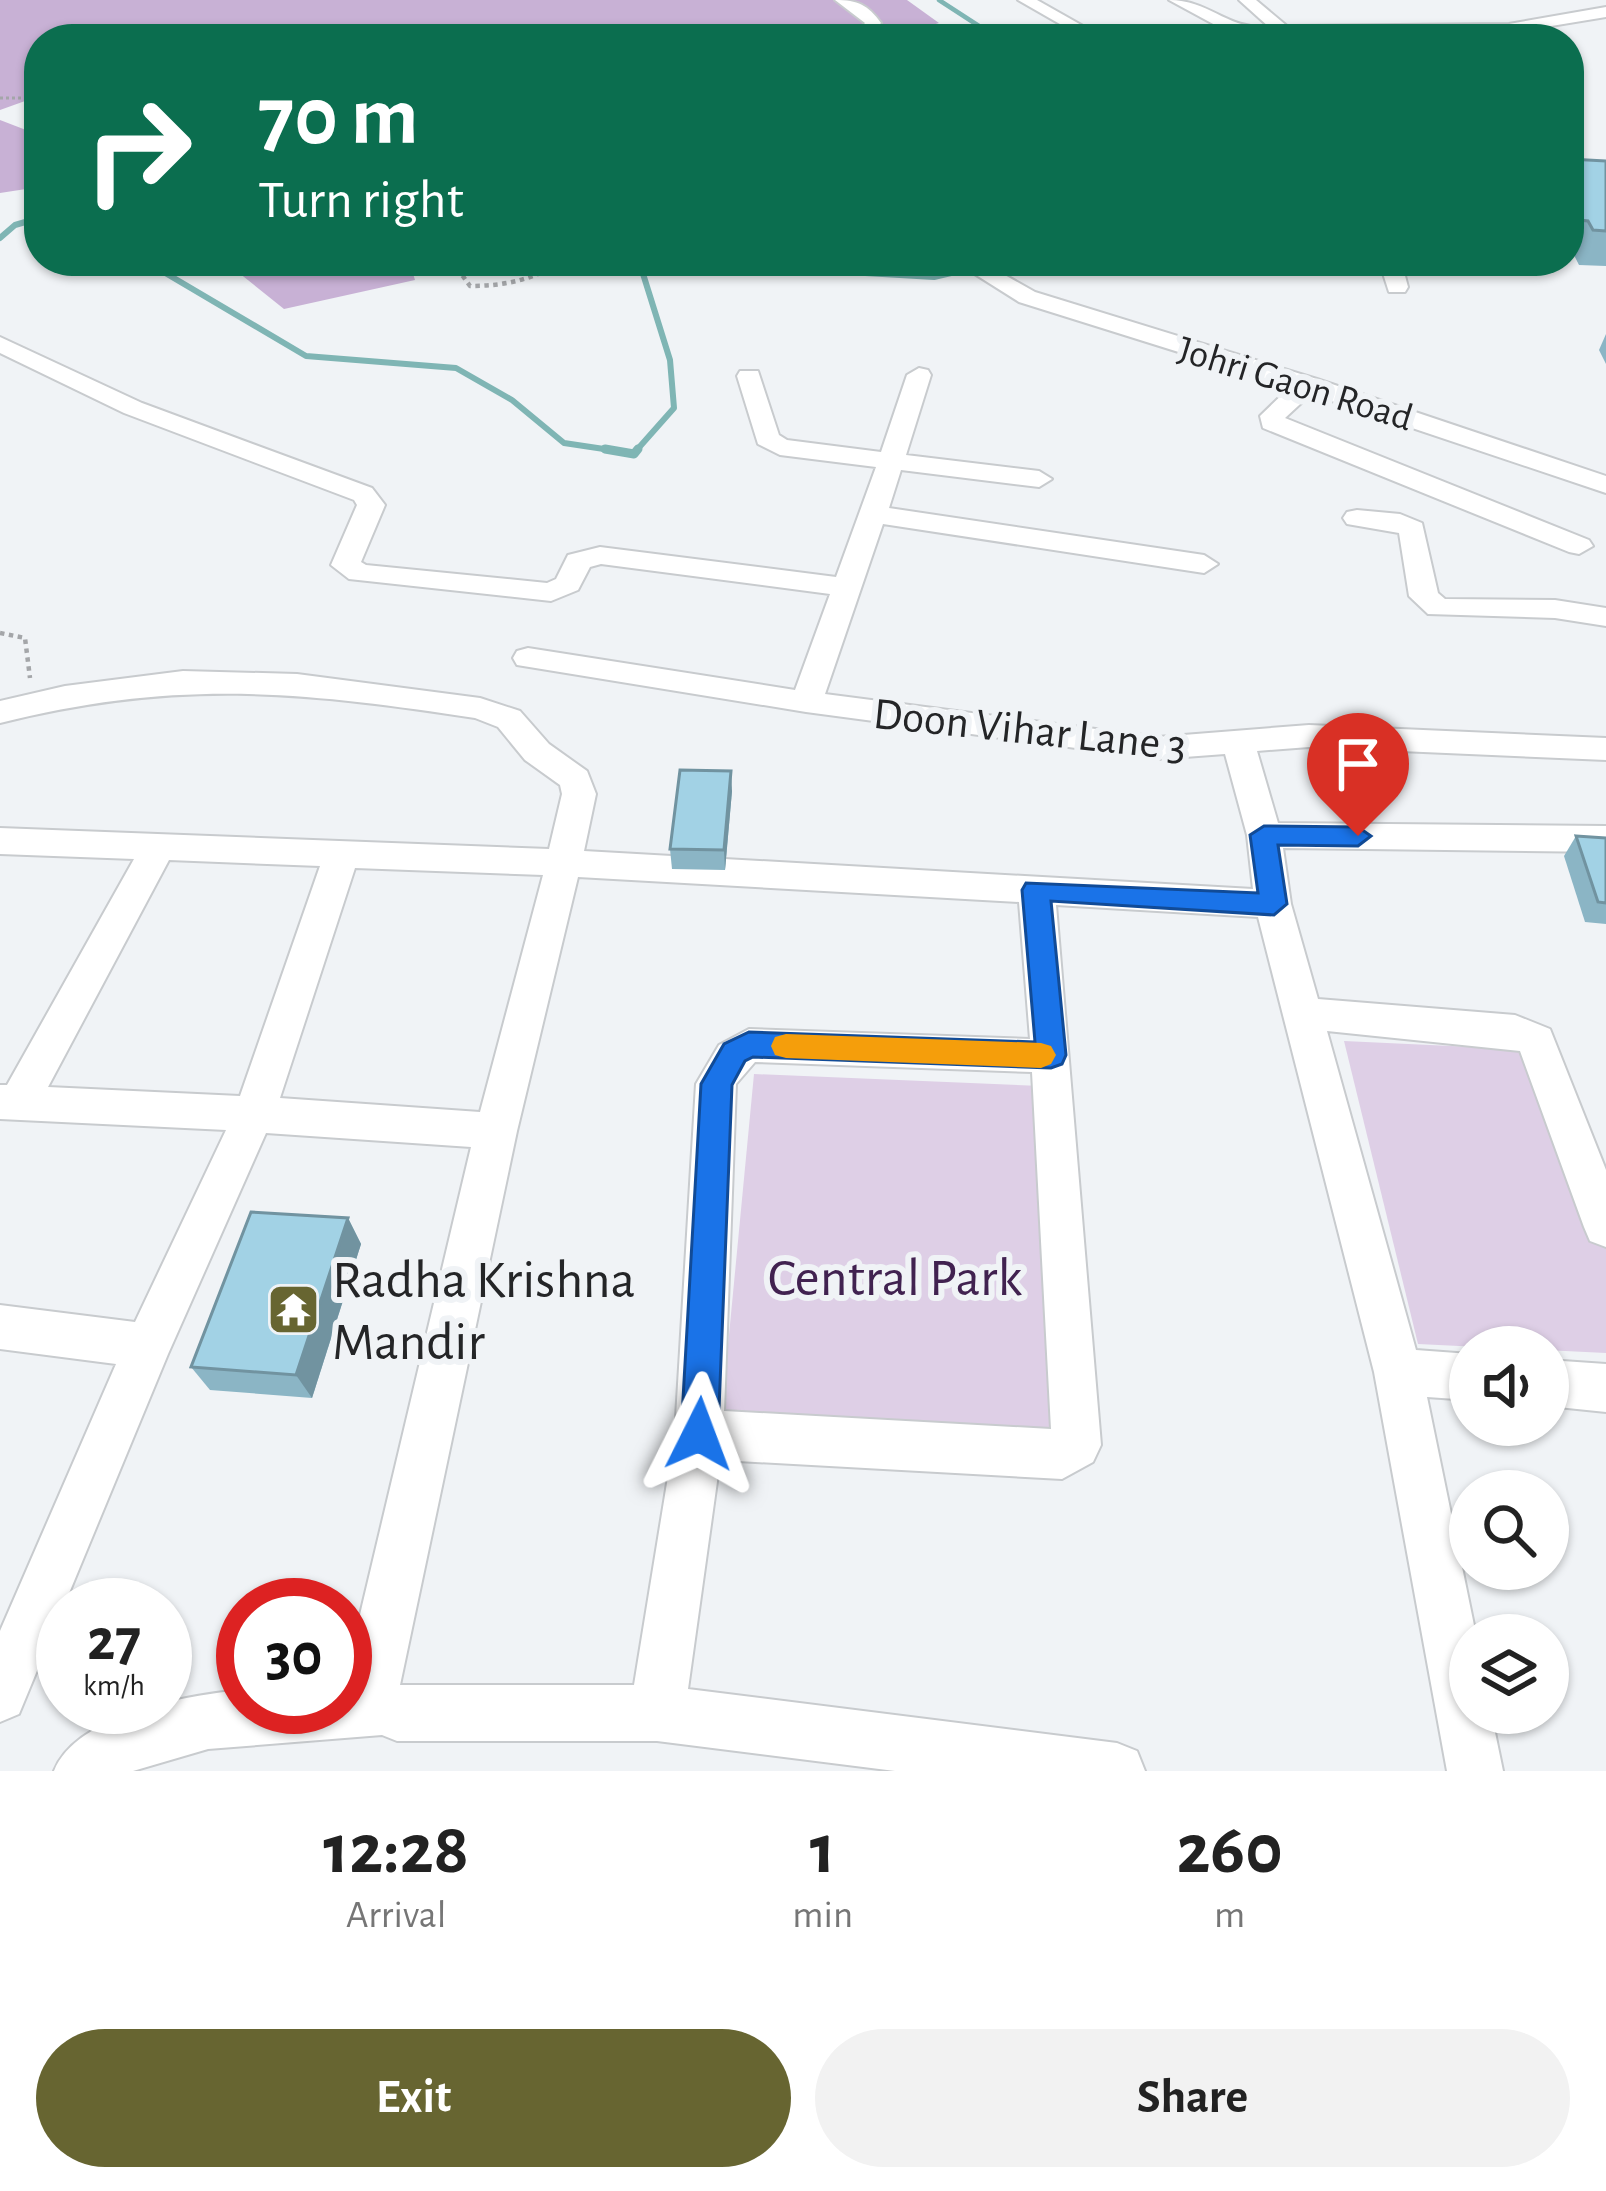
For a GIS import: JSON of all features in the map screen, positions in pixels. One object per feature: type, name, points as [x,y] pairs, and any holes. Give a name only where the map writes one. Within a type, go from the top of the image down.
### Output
[{"type":"street","points":[[842,0],[864,11],[872,24]]},
{"type":"street","points":[[1026,0],[1070,24]]},
{"type":"street","points":[[1178,0],[1225,24]]},
{"type":"street","points":[[1247,0],[1275,24]]},
{"type":"street","points":[[1431,5],[1444,24]]},
{"type":"street","points":[[1547,24],[1606,12]]},
{"type":"street","name":"Johri Gaon Road","points":[[990,276],[1027,297],[1307,384],[1606,485]]},
{"type":"street","points":[[1394,276],[1397,287]]},
{"type":"street","points":[[0,344],[170,423],[363,494],[371,505],[345,565],[359,573],[551,592],[568,584],[578,561],[600,555],[845,586]]},
{"type":"street","points":[[806,702],[919,375]]},
{"type":"street","points":[[749,376],[771,442],[1039,479]]},
{"type":"street","points":[[1307,384],[1273,416],[1275,427],[1579,546]]},
{"type":"street","points":[[873,514],[1204,564]]},
{"type":"street","points":[[1357,518],[1400,522],[1412,529],[1424,596],[1438,608],[1555,610],[1606,617]]},
{"type":"street","name":"Doon Vihar Lane 3","points":[[528,658],[806,702],[1158,748],[1309,736],[1606,748]]},
{"type":"street","points":[[0,712],[147,681],[244,677],[481,708],[509,719],[537,752],[575,779],[579,794],[564,863],[496,1131],[371,1684],[382,1707]]},
{"type":"street","points":[[1239,744],[1264,835],[1274,904],[1398,1372],[1475,1771]]},
{"type":"street","points":[[1264,835],[1606,839]]},
{"type":"street","points":[[0,842],[564,863],[1274,904]]},
{"type":"street","points":[[158,849],[9,1103],[496,1131]]},
{"type":"street","points":[[0,1695],[148,1346],[254,1114],[341,856]]},
{"type":"street","points":[[699,1434],[1062,1454],[1076,1445],[1036,890]]},
{"type":"street","points":[[1305,1014],[1515,1030],[1536,1040],[1606,1227]]},
{"type":"street","points":[[657,1713],[699,1434],[716,1084],[735,1052],[749,1045],[1051,1055]]},
{"type":"street","points":[[0,1327],[148,1346]]},
{"type":"street","points":[[1398,1372],[1449,1376]]},
{"type":"street","points":[[1569,1385],[1606,1388]]},
{"type":"street","points":[[82,1771],[126,1743],[208,1721],[382,1707],[397,1713],[657,1713],[881,1756],[1117,1771]]},
{"type":"path","points":[[463,276],[470,286],[501,287],[541,276]]},
{"type":"path","points":[[0,633],[25,638],[28,676],[48,699]]},
{"type":"green space","points":[[1344,1041],[1536,1050],[1606,1247],[1606,1353],[1569,1351],[1569,1326],[1449,1326],[1449,1345],[1418,1344]]},
{"type":"green space","name":"Central Park","points":[[754,1074],[1041,1086],[1067,1446],[720,1429]]},
{"type":"shaded area","points":[[0,0],[907,0],[939,23],[24,24],[24,101],[0,110]]},
{"type":"shaded area","points":[[0,120],[24,129],[24,189],[0,193]]},
{"type":"shaded area","points":[[243,276],[414,276],[415,280],[284,309]]},
{"type":"building","points":[[1584,160],[1606,161],[1606,231],[1593,230],[1584,221]]},
{"type":"building","points":[[680,770],[731,771],[724,850],[670,849]]},
{"type":"building","points":[[1576,836],[1606,838],[1606,903],[1598,902]]},
{"type":"building","points":[[251,1212],[348,1218],[296,1375],[191,1367]]},
{"type":"waterway","points":[[939,0],[976,24]]},
{"type":"waterway","points":[[0,238],[24,222]]},
{"type":"waterway","points":[[170,276],[306,356],[456,368],[512,400],[564,443],[612,450]]},
{"type":"waterway","points":[[635,452],[674,408],[670,360],[644,276]]},
{"type":"waterway","points":[[917,276],[938,276]]},
{"type":"waterway","points":[[605,449],[612,450]]},
{"type":"waterway","points":[[612,450],[634,454],[638,449]]},
{"type":"waterway","points":[[612,450],[624,452]]},
{"type":"slow traffic","points":[[786,1046],[1041,1055]]},
{"type":"place","name":"Radha Krishna Mandir","points":[[293,1309]]},
{"type":"route","points":[[699,1434],[716,1084],[735,1052],[749,1045],[1051,1055],[1036,890],[1274,904],[1264,835],[1358,836]]}]
